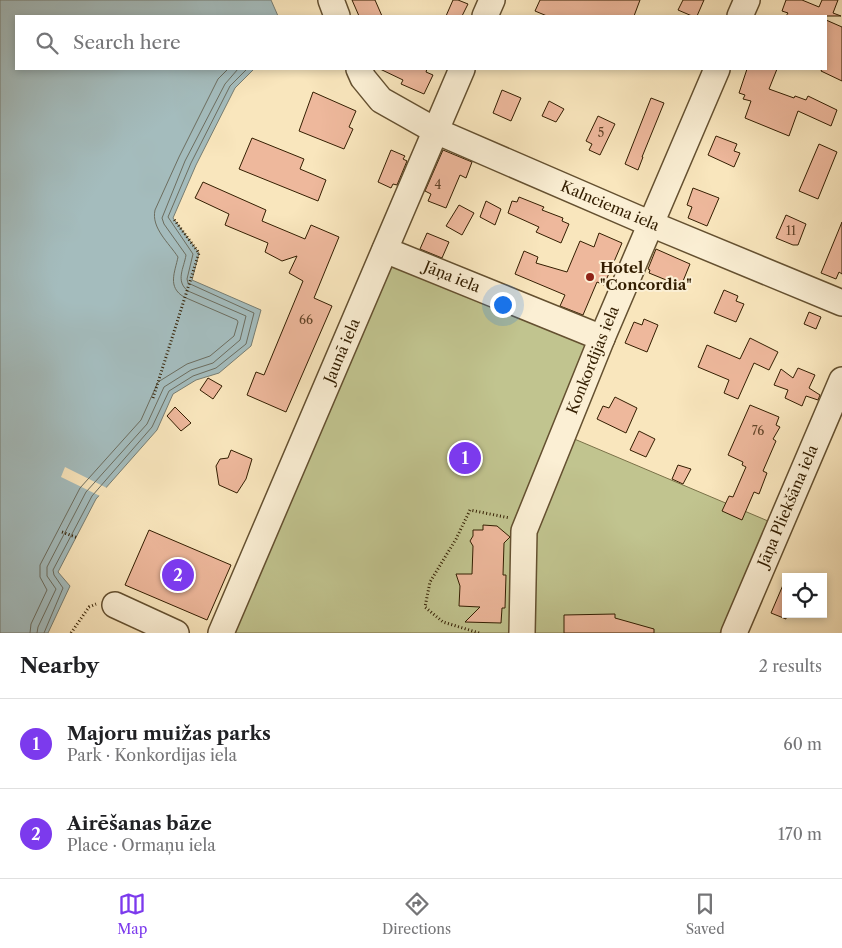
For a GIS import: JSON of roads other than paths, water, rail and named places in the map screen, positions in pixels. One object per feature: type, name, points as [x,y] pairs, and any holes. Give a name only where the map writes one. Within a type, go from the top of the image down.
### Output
[{"type":"street","points":[[331,0],[337,15]]},
{"type":"street","points":[[485,15],[492,0]]},
{"type":"street","points":[[740,15],[747,0]]},
{"type":"street","name":"Kalnciema iela","points":[[359,70],[363,78],[381,100],[436,131],[651,224],[842,303]]},
{"type":"street","name":"Jaunā iela","points":[[222,633],[275,504],[386,250],[462,70]]},
{"type":"street","name":"Konkordijas iela","points":[[522,633],[524,531],[602,338],[717,70]]},
{"type":"street","name":"Jāņa iela","points":[[386,250],[602,338]]},
{"type":"street","name":"Jāņa Pliekšāna iela","points":[[734,633],[842,380]]},
{"type":"street","points":[[115,605],[176,633]]},
{"type":"water","points":[[0,0],[271,0],[278,15],[15,15],[15,70],[253,70],[235,88],[196,165],[173,218],[199,253],[192,280],[261,310],[251,346],[219,373],[196,380],[173,394],[157,430],[96,499],[58,572],[70,586],[48,633],[0,633]]},
{"type":"place","name":"Hotel \"Concordia\"","points":[[590,277]]},
{"type":"place","name":"Majoru muižas parks","points":[[465,458]]},
{"type":"place","name":"Airēšanas bāze","points":[[178,575]]}]
